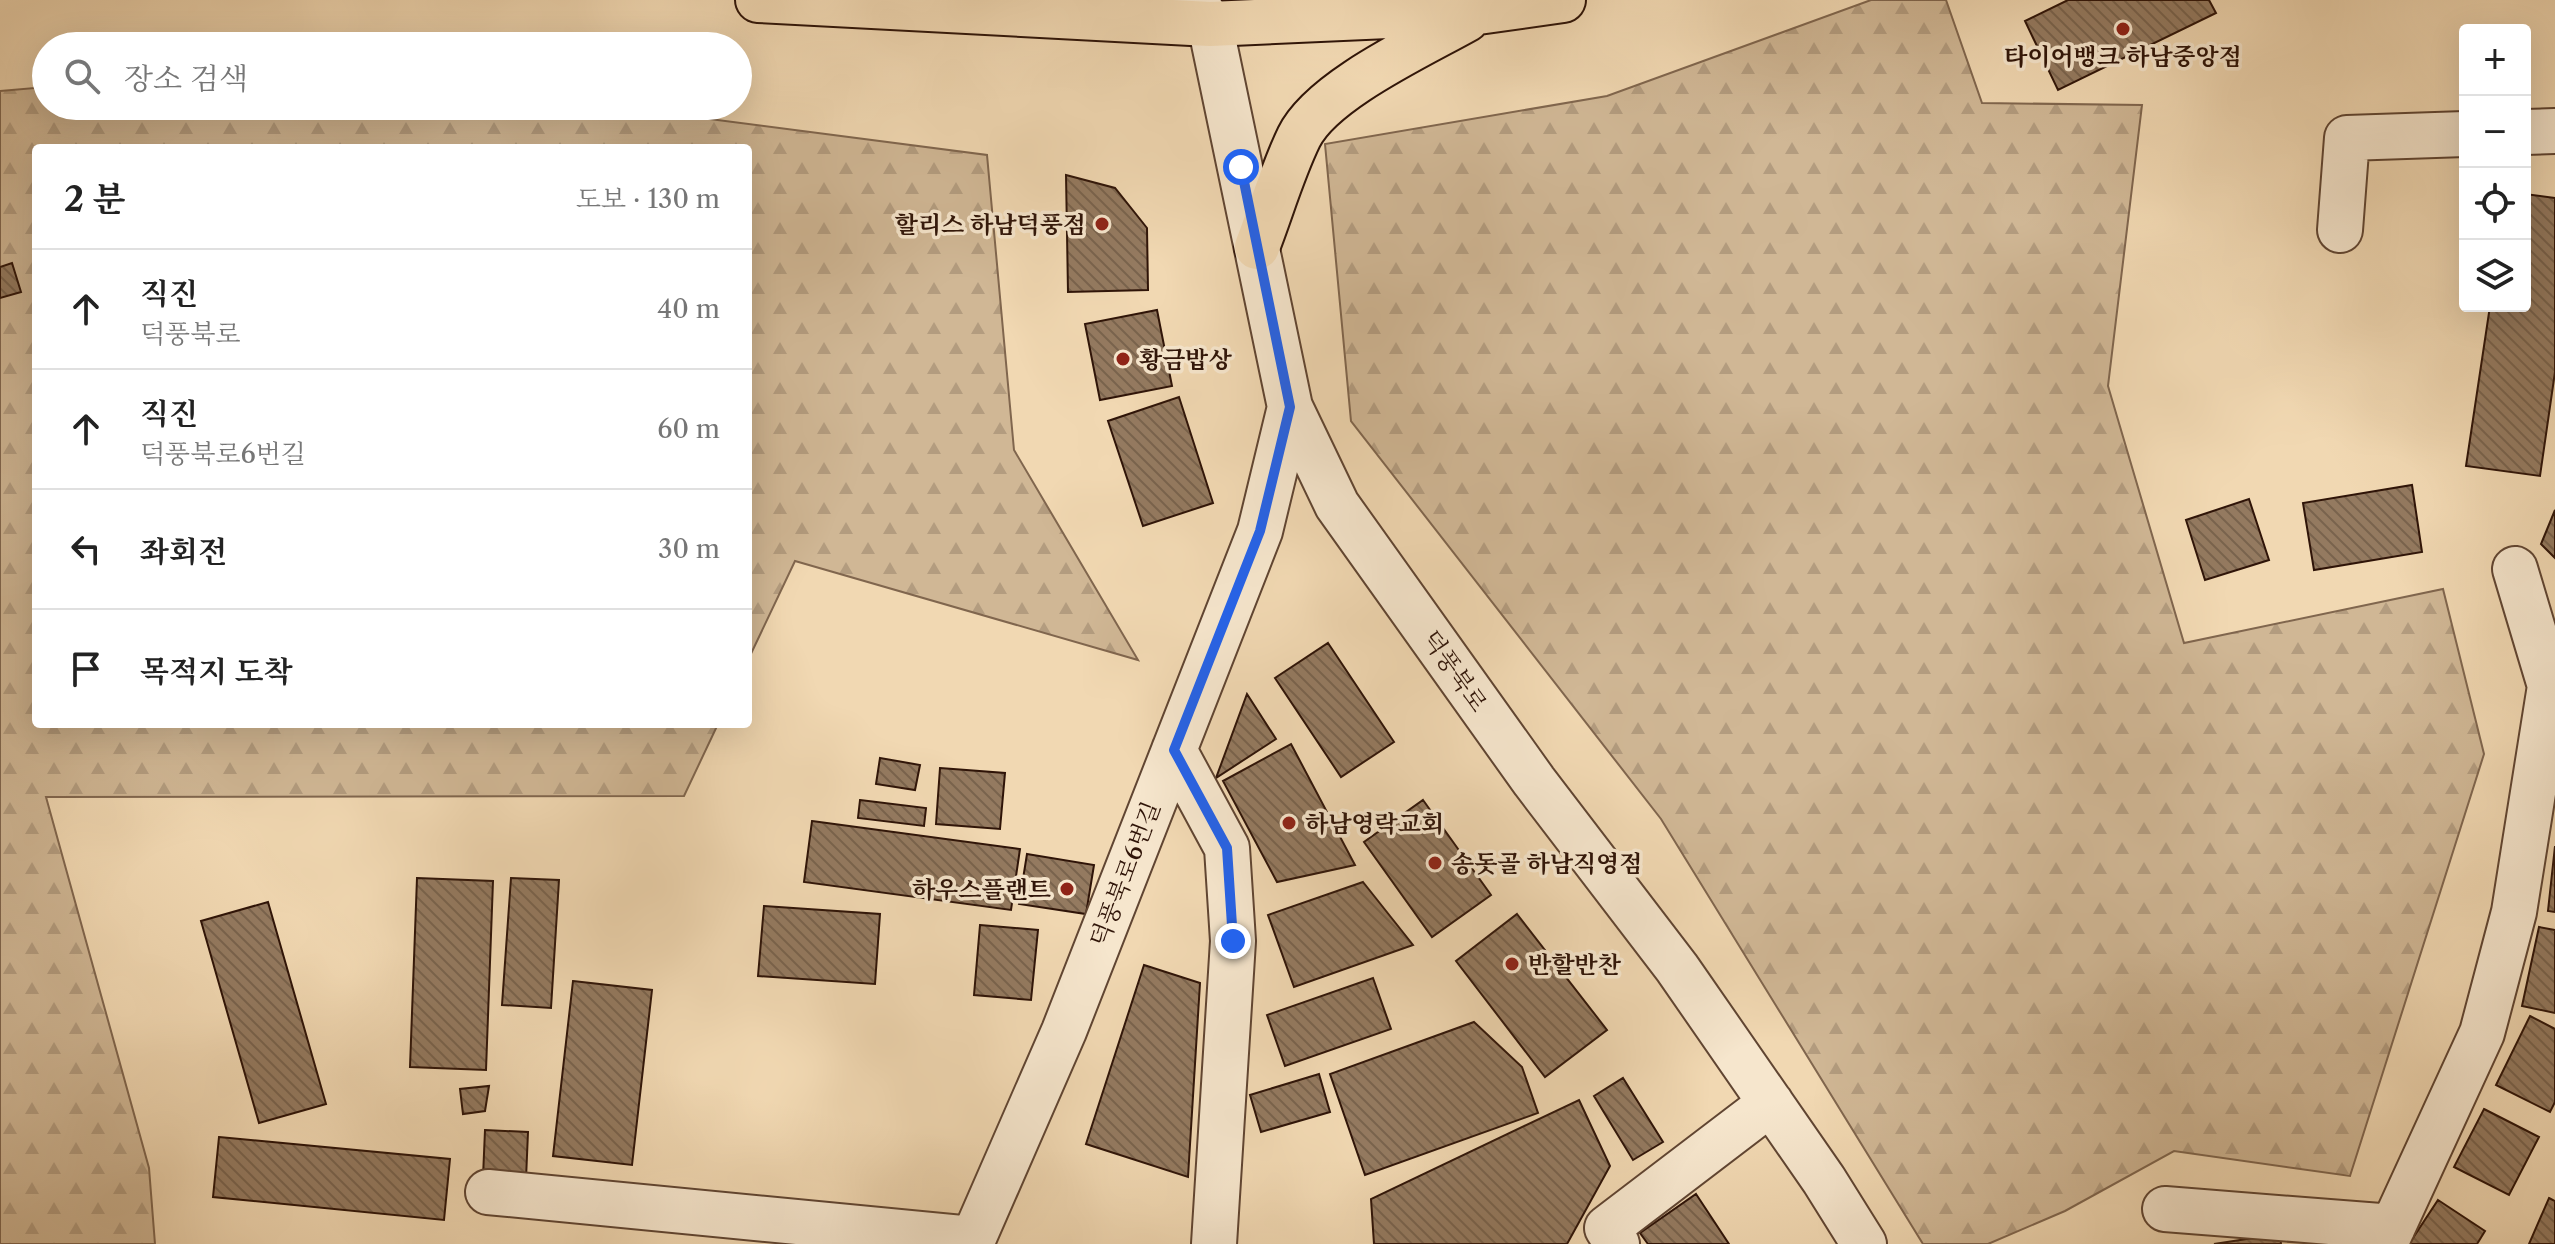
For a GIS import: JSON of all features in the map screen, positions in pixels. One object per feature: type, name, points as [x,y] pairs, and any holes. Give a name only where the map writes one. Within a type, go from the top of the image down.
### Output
[{"type":"main road","points":[[758,0],[1202,12],[1478,12],[1563,0]]},
{"type":"main road","points":[[1257,247],[1300,135],[1330,100],[1359,79],[1478,12]]},
{"type":"street","name":"덕풍북로","points":[[1202,12],[1257,247],[1290,407],[1337,505],[1534,781],[1677,968],[1864,1244]]},
{"type":"street","points":[[2531,132],[2555,131]]},
{"type":"street","points":[[2340,230],[2347,138],[2459,134]]},
{"type":"street","name":"덕풍북로6번길","points":[[972,1242],[1064,1031],[1260,531],[1290,407]]},
{"type":"street","points":[[2165,1209],[2389,1236],[2482,1033],[2514,912],[2553,686],[2515,569]]},
{"type":"street","points":[[1174,750],[1227,848],[1233,941],[1214,1244]]},
{"type":"street","points":[[1617,1244],[1607,1228],[1771,1103]]},
{"type":"street","points":[[488,1192],[972,1242]]},
{"type":"green space","points":[[1871,0],[1946,0],[1982,103],[2142,105],[2108,386],[2184,643],[2443,589],[2484,754],[2350,1176],[2174,1151],[2065,1211],[1988,1244],[1923,1244],[1661,819],[1351,421],[1325,144],[1607,96]]},
{"type":"green space","points":[[32,88],[32,120],[717,120],[987,155],[1014,450],[1138,660],[795,561],[752,652],[752,144],[32,144],[32,728],[716,728],[684,796],[46,797],[149,1168],[155,1244],[0,1244],[0,91]]},
{"type":"building","points":[[2068,0],[2209,0],[2216,13],[2058,90],[2025,21]]},
{"type":"building","points":[[1066,175],[1115,188],[1147,228],[1148,290],[1068,292]]},
{"type":"building","points":[[2531,195],[2555,198],[2555,372],[2540,476],[2466,466],[2489,312],[2531,312]]},
{"type":"building","points":[[12,263],[21,292],[0,298],[0,267]]},
{"type":"building","points":[[1157,310],[1172,386],[1100,400],[1085,324]]},
{"type":"building","points":[[1179,397],[1213,503],[1143,526],[1108,421]]},
{"type":"building","points":[[2412,485],[2422,552],[2314,570],[2303,503]]},
{"type":"building","points":[[2249,499],[2269,560],[2205,580],[2186,520]]},
{"type":"building","points":[[2555,510],[2555,558],[2541,544]]},
{"type":"building","points":[[1328,643],[1394,742],[1341,777],[1275,678]]},
{"type":"building","points":[[1247,694],[1276,739],[1216,778]]},
{"type":"building","name":"하남영락교회","points":[[1291,744],[1355,865],[1277,882],[1223,781]]},
{"type":"building","points":[[880,758],[920,765],[915,790],[876,784]]},
{"type":"building","points":[[940,768],[1005,773],[1000,829],[936,824]]},
{"type":"building","points":[[860,800],[926,808],[924,826],[858,818]]},
{"type":"building","points":[[1423,800],[1491,895],[1432,937],[1364,842]]},
{"type":"building","points":[[812,821],[1020,849],[1011,910],[804,882]]},
{"type":"building","points":[[2555,846],[2555,912],[2548,911]]},
{"type":"building","points":[[1027,854],[1094,865],[1086,914],[1019,904]]},
{"type":"building","points":[[417,878],[493,881],[486,1070],[410,1067]]},
{"type":"building","points":[[511,878],[559,880],[551,1008],[502,1005]]},
{"type":"building","points":[[1363,882],[1413,945],[1294,987],[1268,915]]},
{"type":"building","points":[[268,902],[326,1104],[259,1123],[201,921]]},
{"type":"building","points":[[764,906],[880,914],[875,984],[758,976]]},
{"type":"building","points":[[1517,914],[1607,1030],[1545,1077],[1456,961]]},
{"type":"building","points":[[980,925],[1038,930],[1031,1000],[974,995]]},
{"type":"building","points":[[2539,927],[2555,930],[2555,1013],[2522,1006]]},
{"type":"building","points":[[1144,965],[1200,983],[1188,1177],[1086,1144]]},
{"type":"building","points":[[1373,978],[1391,1029],[1285,1066],[1267,1015]]},
{"type":"building","points":[[573,981],[652,990],[632,1165],[553,1156]]},
{"type":"building","points":[[2530,1016],[2555,1029],[2555,1102],[2550,1112],[2496,1085]]},
{"type":"building","points":[[1474,1022],[1522,1067],[1538,1113],[1365,1175],[1330,1074]]},
{"type":"building","points":[[1319,1074],[1330,1112],[1261,1132],[1250,1095]]},
{"type":"building","points":[[1623,1078],[1663,1142],[1633,1160],[1594,1096]]},
{"type":"building","points":[[489,1086],[485,1111],[463,1114],[460,1089]]},
{"type":"building","points":[[1579,1100],[1610,1166],[1567,1244],[1374,1244],[1371,1199]]},
{"type":"building","points":[[2484,1109],[2539,1137],[2509,1195],[2454,1167]]},
{"type":"building","points":[[485,1130],[528,1132],[526,1179],[483,1177]]},
{"type":"building","points":[[219,1137],[450,1159],[444,1220],[213,1197]]},
{"type":"building","points":[[1696,1194],[1729,1244],[1648,1244],[1640,1233]]},
{"type":"building","points":[[2549,1198],[2555,1201],[2555,1244],[2529,1244]]},
{"type":"building","points":[[2438,1200],[2485,1231],[2477,1244],[2409,1244]]},
{"type":"building","points":[[2280,1234],[2281,1244],[2214,1244]]},
{"type":"place","name":"타이어뱅크 하남중앙점","points":[[2123,29]]},
{"type":"place","name":"할리스 하남덕풍점","points":[[1102,224]]},
{"type":"place","name":"황금밥상","points":[[1123,359]]},
{"type":"place","name":"하남영락교회","points":[[1289,823]]},
{"type":"place","name":"송돗골 하남직영점","points":[[1435,863]]},
{"type":"place","name":"하우스플랜트","points":[[1067,889]]},
{"type":"place","name":"반할반찬","points":[[1512,964]]},
{"type":"route","points":[[1233,941],[1227,848],[1174,750],[1260,531],[1290,407],[1241,167]]}]
